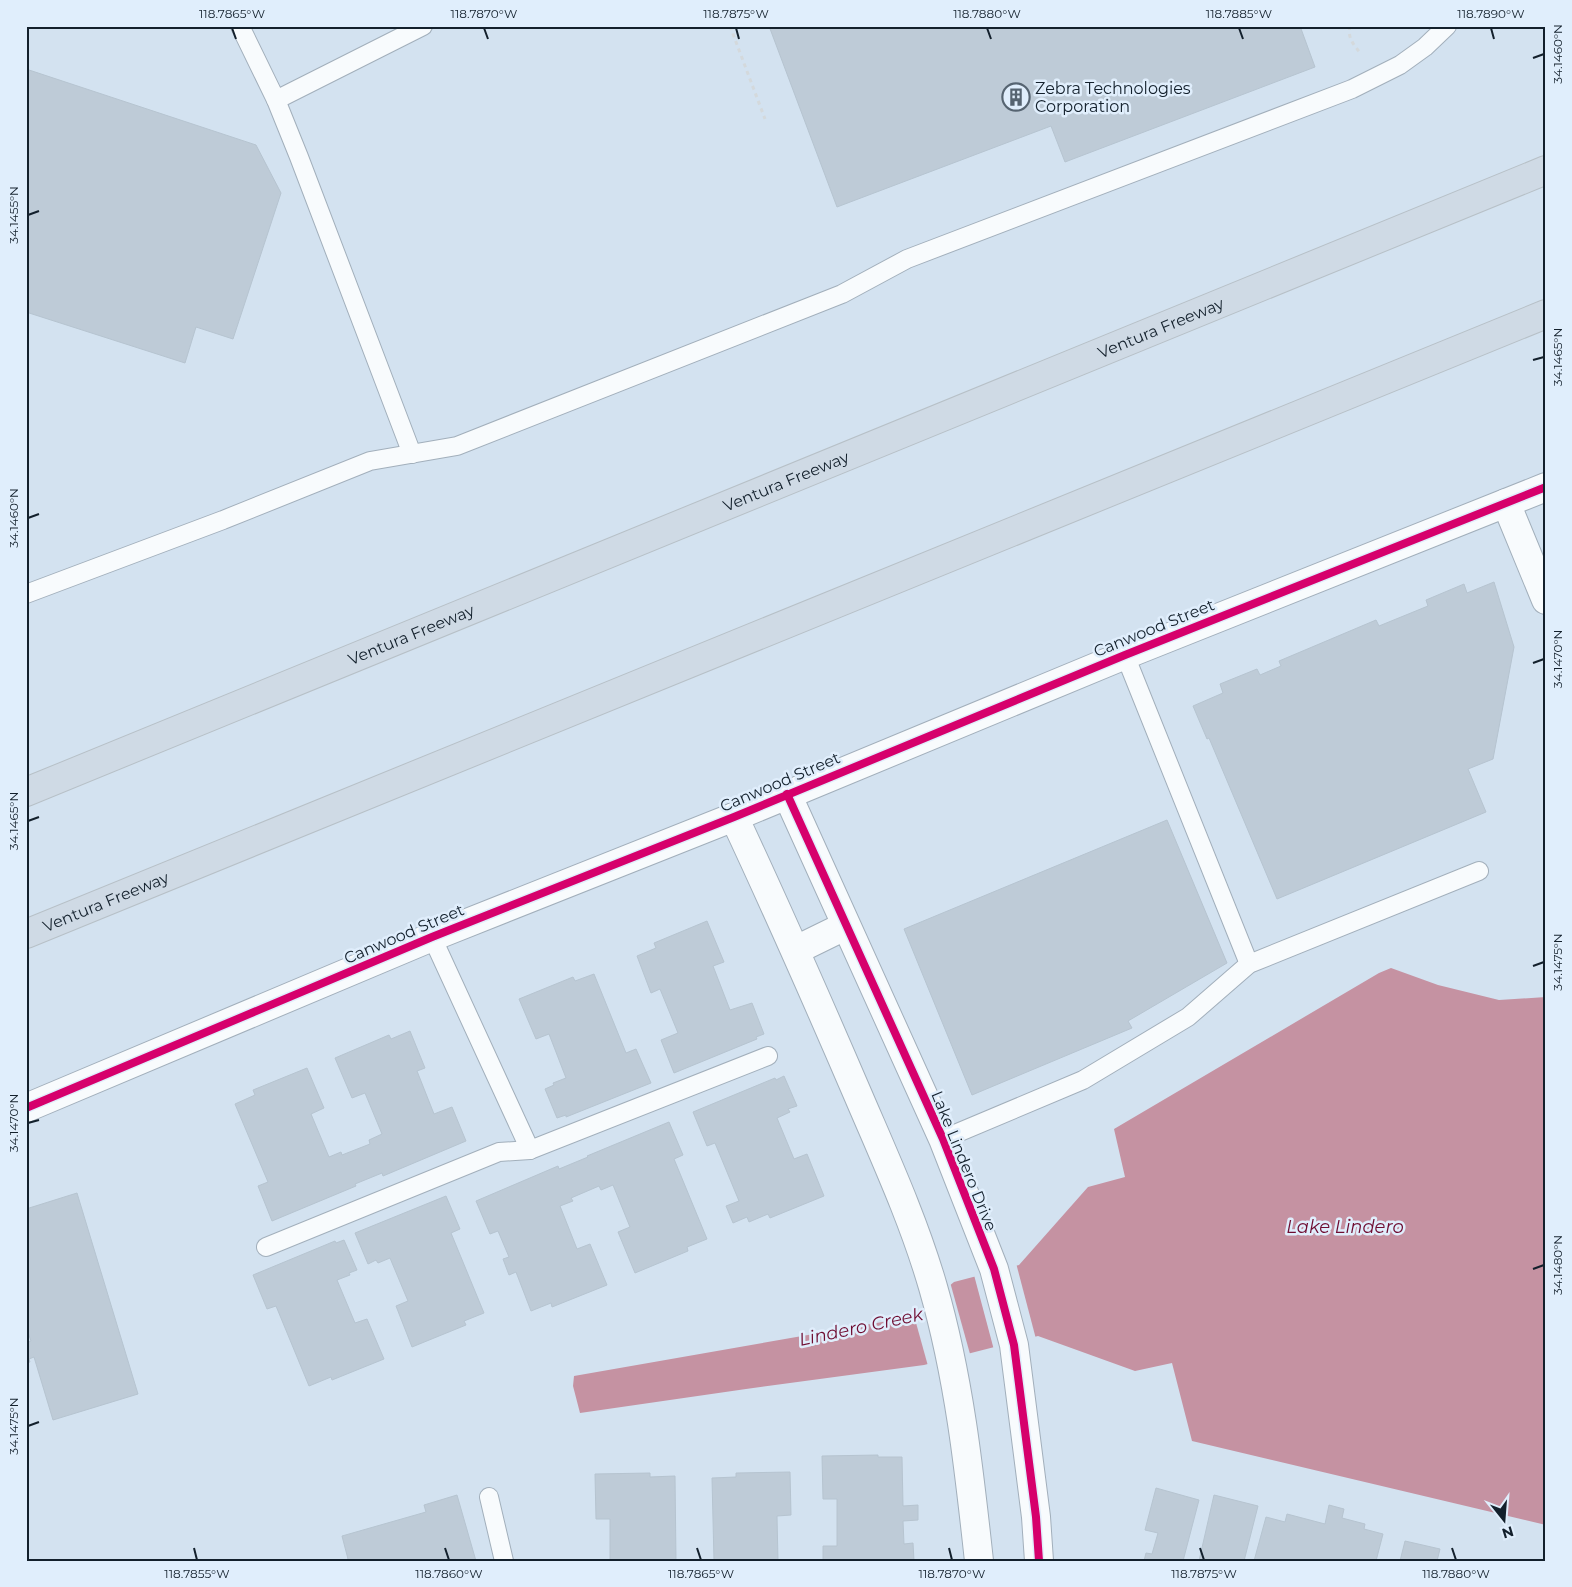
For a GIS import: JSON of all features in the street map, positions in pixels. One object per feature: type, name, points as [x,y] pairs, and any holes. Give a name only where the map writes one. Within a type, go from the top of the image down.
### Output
[{"type":"highway","name":"Ventura Freeway","points":[[26,792],[1546,170]]},
{"type":"highway","name":"Ventura Freeway","points":[[26,934],[1546,314]]},
{"type":"street","name":"Canwood Street","points":[[26,1108],[432,936],[734,816],[1125,655],[1546,487]]},
{"type":"street","points":[[1506,503],[1546,600]]},
{"type":"street","name":"Lake Lindero Drive","points":[[787,794],[943,1140],[994,1269],[1014,1345],[1036,1517],[1039,1561]]},
{"type":"street","points":[[734,816],[796,950],[880,1142],[933,1286],[952,1360],[968,1463],[979,1561]]},
{"type":"street","points":[[796,950],[845,926]]},
{"type":"lane","points":[[240,26],[276,100],[412,454]]},
{"type":"lane","points":[[276,100],[423,26]]},
{"type":"lane","points":[[26,594],[223,520],[370,461],[458,446],[842,294],[906,259],[1352,89],[1400,65],[1425,47],[1447,26]]},
{"type":"lane","points":[[1125,655],[1249,964]]},
{"type":"lane","points":[[943,1140],[1083,1080],[1188,1017],[1249,964],[1479,871]]},
{"type":"lane","points":[[432,936],[530,1150]]},
{"type":"lane","points":[[266,1247],[499,1152],[530,1150],[768,1056]]},
{"type":"lane","points":[[489,1497],[504,1561]]},
{"type":"path","points":[[730,26],[765,119]]},
{"type":"water","name":"Lake Lindero","points":[[1391,968],[1438,985],[1499,1000],[1546,997],[1546,1525],[1192,1441],[1172,1363],[1135,1371],[1038,1336],[924,1365],[580,1413],[573,1386],[574,1376],[911,1317],[954,1282],[1019,1265],[1088,1187],[1125,1177],[1114,1129],[1379,973]]},
{"type":"pier","points":[[1016,1263],[1036,1339],[994,1350],[974,1275]]},
{"type":"pier","points":[[950,1282],[970,1354],[928,1366],[913,1312]]},
{"type":"building","name":"Zebra Technologies Corporation","points":[[769,26],[1300,26],[1315,67],[1065,162],[1051,126],[837,207]]},
{"type":"building","points":[[26,69],[256,145],[281,193],[233,339],[196,327],[185,363],[26,312]]},
{"type":"building","points":[[1494,582],[1514,647],[1493,759],[1468,769],[1486,812],[1277,899],[1209,738],[1207,739],[1193,706],[1223,693],[1220,684],[1257,669],[1260,675],[1281,666],[1279,661],[1376,620],[1379,626],[1428,606],[1426,600],[1464,584],[1467,593]]},
{"type":"building","points":[[1167,820],[1227,963],[1128,1021],[1132,1028],[972,1095],[904,929]]},
{"type":"building","points":[[707,921],[724,962],[713,966],[730,1010],[752,1003],[764,1034],[756,1037],[757,1039],[674,1073],[661,1040],[678,1033],[660,989],[651,993],[637,956],[656,948],[654,943]]},
{"type":"building","points":[[594,974],[626,1053],[636,1049],[651,1083],[566,1117],[566,1115],[557,1118],[545,1089],[554,1085],[553,1083],[566,1078],[549,1034],[536,1039],[519,999],[573,977],[575,981]]},
{"type":"building","points":[[410,1031],[425,1068],[417,1071],[434,1114],[452,1107],[466,1141],[383,1176],[382,1173],[355,1184],[356,1186],[272,1221],[258,1186],[268,1182],[235,1104],[255,1095],[253,1090],[307,1068],[324,1108],[311,1114],[329,1157],[341,1152],[342,1155],[370,1144],[369,1140],[382,1134],[365,1093],[352,1098],[335,1058],[389,1035],[391,1039]]},
{"type":"building","points":[[784,1076],[797,1106],[788,1109],[790,1112],[777,1118],[794,1159],[807,1154],[824,1196],[770,1218],[768,1214],[749,1222],[747,1217],[733,1223],[726,1206],[739,1201],[715,1143],[707,1146],[693,1112]]},
{"type":"building","points":[[669,1122],[683,1155],[674,1159],[707,1239],[687,1247],[688,1251],[635,1273],[618,1232],[630,1227],[613,1185],[601,1190],[599,1186],[571,1198],[573,1201],[560,1206],[577,1249],[590,1244],[607,1285],[552,1307],[551,1303],[531,1311],[516,1272],[509,1275],[503,1259],[509,1257],[498,1231],[490,1234],[476,1201],[558,1166],[559,1169]]},
{"type":"building","points":[[77,1193],[138,1394],[53,1420],[34,1357],[29,1359],[30,1362],[26,1363],[26,1343],[31,1341],[26,1327],[26,1209]]},
{"type":"building","points":[[446,1196],[460,1229],[451,1233],[484,1313],[464,1321],[466,1325],[412,1347],[396,1306],[408,1301],[390,1258],[378,1263],[376,1260],[368,1264],[355,1233]]},
{"type":"building","points":[[344,1240],[357,1270],[337,1280],[355,1323],[367,1319],[384,1359],[332,1380],[331,1377],[309,1386],[276,1306],[267,1309],[253,1275],[335,1241],[336,1243]]},
{"type":"building","points":[[878,1455],[878,1457],[902,1457],[903,1506],[918,1505],[918,1520],[903,1521],[904,1544],[913,1543],[914,1561],[823,1561],[823,1546],[837,1546],[837,1499],[823,1499],[822,1456]]},
{"type":"building","points":[[790,1472],[791,1515],[777,1516],[778,1561],[714,1561],[712,1478],[736,1477],[736,1473]]},
{"type":"building","points":[[650,1473],[650,1477],[675,1476],[676,1561],[610,1561],[610,1519],[596,1519],[595,1474]]},
{"type":"building","points":[[1156,1488],[1199,1500],[1183,1561],[1144,1561],[1146,1553],[1152,1554],[1158,1533],[1145,1530]]},
{"type":"building","points":[[457,1495],[476,1561],[343,1561],[348,1559],[342,1536],[426,1512],[424,1505]]},
{"type":"building","points":[[1214,1495],[1258,1506],[1244,1561],[1199,1561]]},
{"type":"building","points":[[1329,1505],[1344,1509],[1342,1518],[1365,1524],[1364,1529],[1383,1534],[1376,1561],[1254,1561],[1266,1517],[1285,1522],[1287,1514],[1325,1524]]},
{"type":"building","points":[[1405,1541],[1440,1549],[1437,1561],[1400,1561]]},
{"type":"cycle path","points":[[26,1108],[432,937],[734,817],[1125,655],[1546,487]]},
{"type":"cycle path","points":[[787,794],[943,1139],[994,1269],[1014,1345],[1036,1517],[1039,1561]]},
{"type":"place","name":"Zebra Technologies Corporation","points":[[1016,97]]},
{"type":"water label","name":"Lindero Creek","points":[[861,1327]]}]
